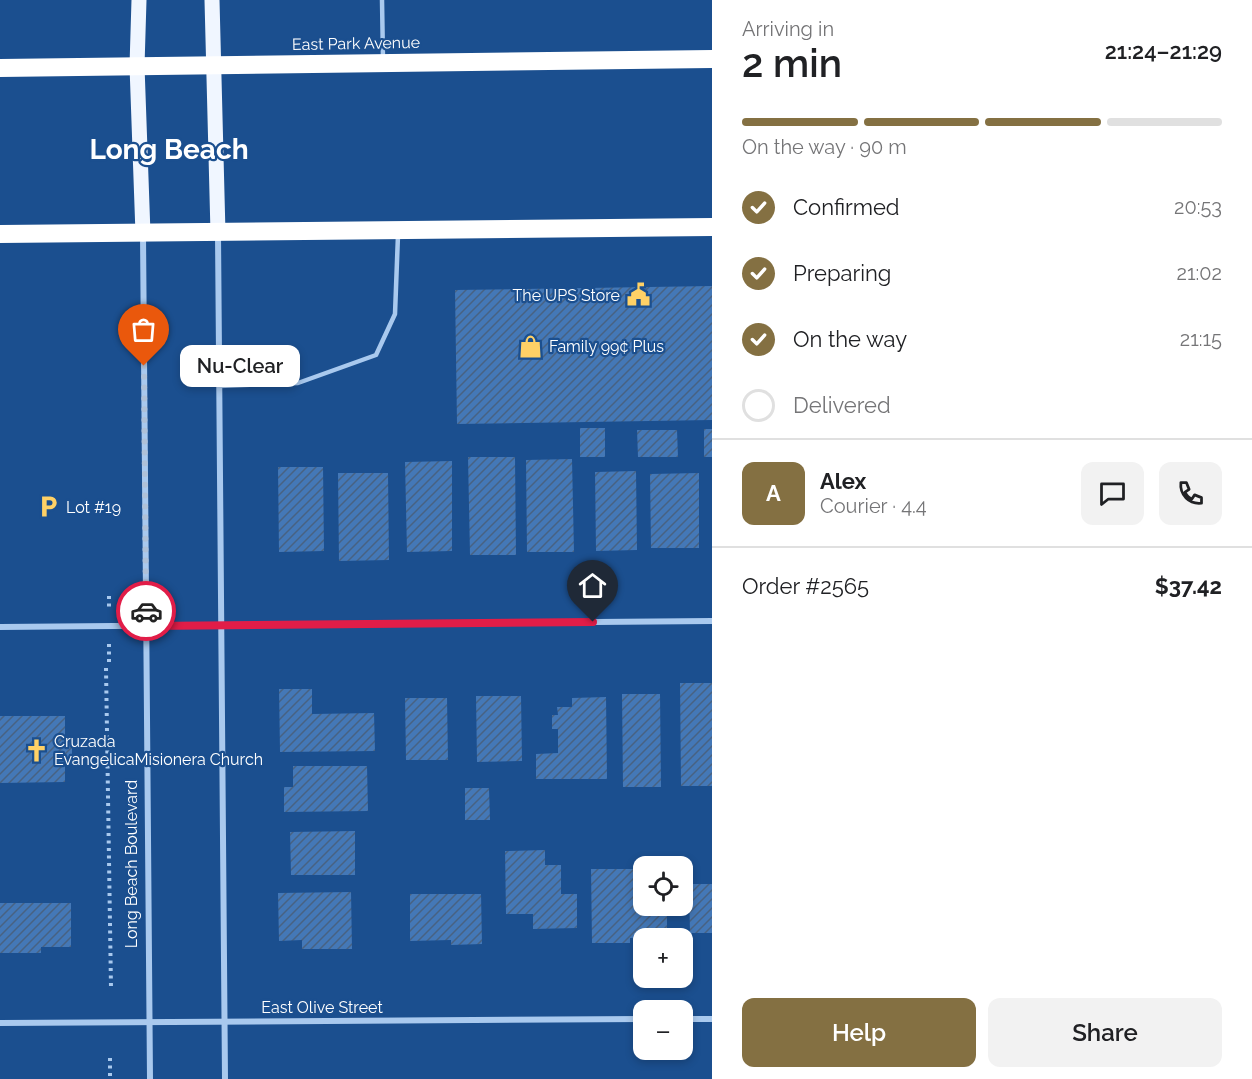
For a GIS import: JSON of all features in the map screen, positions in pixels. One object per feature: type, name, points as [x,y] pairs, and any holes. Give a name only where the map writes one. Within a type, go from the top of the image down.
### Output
[{"type":"highway","name":"East Park Avenue","points":[[0,68],[712,59]]},
{"type":"highway","points":[[0,234],[712,227]]},
{"type":"main road","name":"Long Beach Boulevard","points":[[139,0],[137,66],[143,234]]},
{"type":"main road","points":[[212,0],[218,232]]},
{"type":"street","points":[[218,232],[225,1079]]},
{"type":"street","name":"Long Beach Boulevard","points":[[143,234],[150,1079]]},
{"type":"street","points":[[0,627],[712,621]]},
{"type":"street","name":"East Olive Street","points":[[0,1023],[633,1019]]},
{"type":"street","points":[[693,1019],[712,1019]]},
{"type":"lane","points":[[381,0],[383,62]]},
{"type":"lane","points":[[219,386],[298,383],[376,354],[395,314],[398,229]]},
{"type":"path","points":[[106,668],[111,988]]},
{"type":"path","points":[[110,1058],[110,1079]]},
{"type":"building","points":[[712,286],[712,420],[457,424],[455,290]]},
{"type":"building","points":[[580,428],[605,428],[605,457],[580,457]]},
{"type":"building","points":[[704,429],[712,429],[712,457],[704,457]]},
{"type":"building","points":[[637,430],[677,430],[678,457],[638,457]]},
{"type":"building","points":[[468,457],[515,457],[516,555],[470,555]]},
{"type":"building","points":[[572,459],[574,552],[527,552],[526,460]]},
{"type":"building","points":[[452,461],[452,551],[407,552],[405,462]]},
{"type":"building","points":[[278,467],[323,467],[324,551],[279,552]]},
{"type":"building","points":[[636,471],[637,550],[596,551],[595,472]]},
{"type":"building","points":[[338,473],[388,473],[389,560],[339,561]]},
{"type":"building","points":[[699,473],[699,548],[651,548],[650,474]]},
{"type":"building","points":[[680,683],[712,683],[712,786],[681,786]]},
{"type":"building","points":[[279,689],[312,689],[312,714],[374,713],[375,751],[280,752]]},
{"type":"building","points":[[622,694],[660,694],[661,787],[623,787]]},
{"type":"building","points":[[476,696],[521,696],[522,761],[477,762]]},
{"type":"building","points":[[606,697],[607,779],[536,779],[536,754],[558,753],[558,729],[552,729],[552,715],[558,715],[557,707],[572,707],[572,698]]},
{"type":"building","points":[[405,698],[447,698],[448,760],[406,760]]},
{"type":"building","name":"Cruzada EvangelicaMisionera Church","points":[[0,716],[65,716],[65,736],[72,736],[72,765],[65,765],[65,782],[0,783]]},
{"type":"building","points":[[293,766],[367,766],[368,811],[284,812],[284,787],[293,787]]},
{"type":"building","points":[[465,788],[489,788],[490,820],[465,820]]},
{"type":"building","points":[[355,831],[355,875],[291,875],[290,832]]},
{"type":"building","points":[[545,850],[545,865],[561,865],[561,894],[577,894],[577,928],[533,929],[533,914],[506,914],[505,851]]},
{"type":"building","points":[[591,869],[633,869],[633,916],[667,916],[667,928],[633,928],[633,938],[630,938],[630,943],[592,943]]},
{"type":"building","points":[[693,884],[712,884],[712,933],[693,933],[693,928],[690,928],[690,916],[693,916]]},
{"type":"building","points":[[351,892],[352,949],[302,949],[302,940],[279,941],[278,893]]},
{"type":"building","points":[[410,894],[481,894],[482,944],[451,945],[451,940],[410,941]]},
{"type":"building","points":[[0,903],[71,903],[71,947],[41,947],[41,953],[0,953]]},
{"type":"way so far","points":[[144,366],[146,611]]},
{"type":"place","name":"The UPS Store","points":[[638,295]]},
{"type":"place","name":"Family 99¢ Plus","points":[[531,346]]},
{"type":"place","name":"Nu-Clear","points":[[144,366]]},
{"type":"place","name":"Lot #19","points":[[48,507]]},
{"type":"place","name":"Cruzada EvangelicaMisionera Church","points":[[36,750]]},
{"type":"district","name":"Long Beach","points":[[169,149]]},
{"type":"route","points":[[146,611],[147,626],[593,622]]}]
